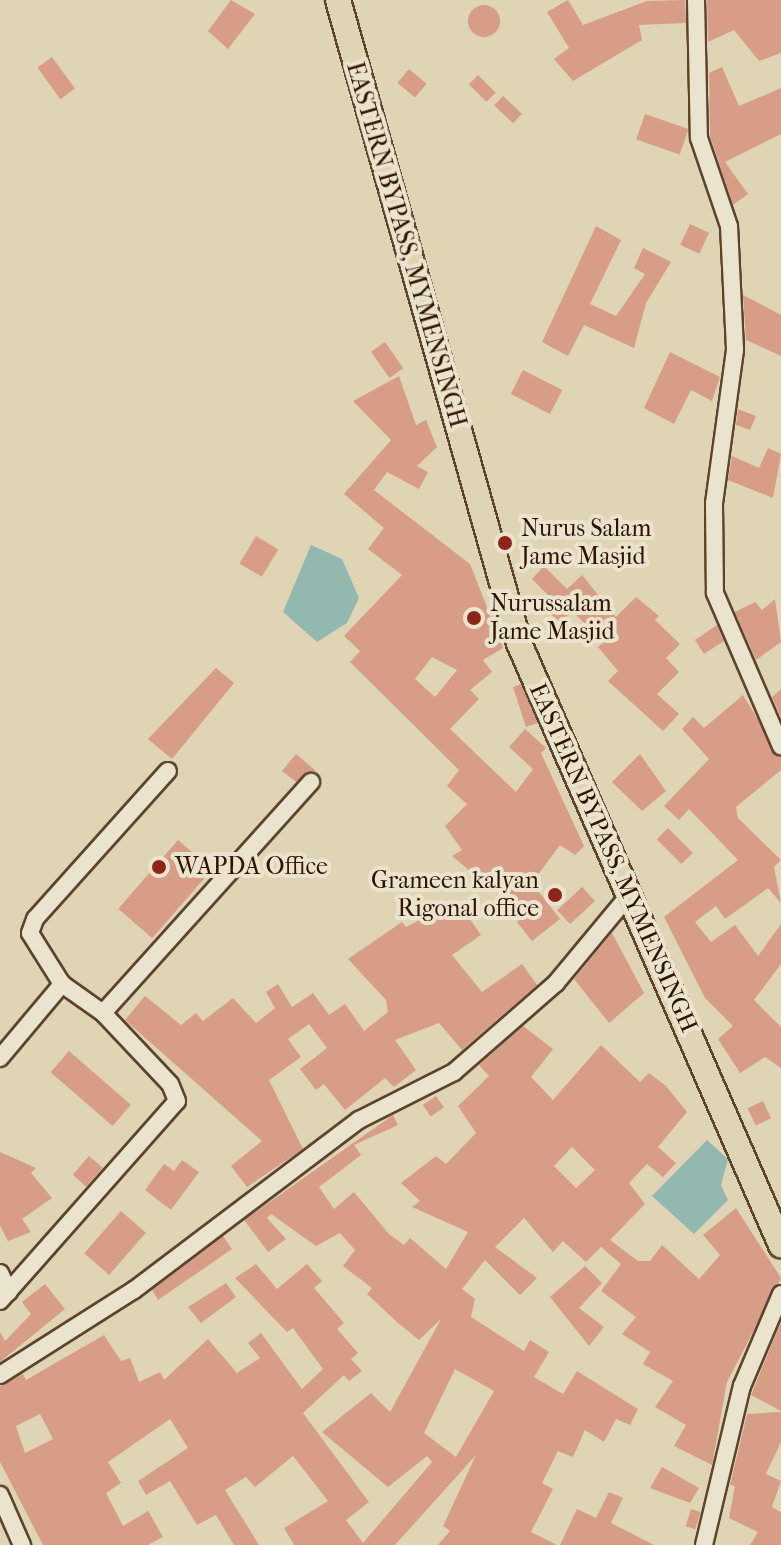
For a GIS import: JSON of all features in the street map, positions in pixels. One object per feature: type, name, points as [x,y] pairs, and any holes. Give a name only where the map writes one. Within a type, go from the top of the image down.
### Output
[{"type":"highway","name":"EASTERN BYPASS, MYMENSINGH","points":[[338,0],[519,643],[781,1245]]},
{"type":"street","points":[[696,0],[699,138],[729,226],[735,350],[714,503],[715,593],[781,746]]},
{"type":"street","points":[[5,1297],[177,1101],[170,1084],[103,1013],[62,984],[31,944],[35,919],[168,771]]},
{"type":"street","points":[[103,1013],[311,782]]},
{"type":"street","points":[[0,1375],[134,1290],[359,1120],[454,1072],[556,983],[629,895]]},
{"type":"street","points":[[0,1058],[62,984]]},
{"type":"street","points":[[0,1273],[5,1297]]},
{"type":"street","points":[[704,1545],[742,1386],[781,1294]]},
{"type":"street","points":[[0,1495],[22,1545]]},
{"type":"water","points":[[311,545],[342,559],[359,598],[347,623],[317,642],[283,612]]},
{"type":"water","points":[[707,1140],[728,1159],[721,1185],[728,1200],[694,1234],[652,1196]]},
{"type":"building","points":[[231,0],[255,14],[228,49],[208,31]]},
{"type":"building","points":[[568,0],[583,25],[647,1],[685,0],[686,23],[639,25],[642,40],[573,81],[554,59],[569,48],[547,12]]},
{"type":"building","points":[[707,0],[781,0],[781,53],[759,61],[734,30],[708,42]]},
{"type":"building","points":[[484,5],[495,10],[500,21],[495,32],[484,37],[473,32],[468,21],[473,10]]},
{"type":"building","points":[[52,57],[75,89],[60,99],[37,68]]},
{"type":"building","points":[[722,67],[739,106],[781,88],[781,134],[725,162],[748,194],[733,205],[710,136],[709,73]]},
{"type":"building","points":[[409,69],[427,84],[415,98],[397,83]]},
{"type":"building","points":[[478,75],[496,93],[486,102],[469,84]]},
{"type":"building","points":[[503,96],[522,114],[513,123],[494,106]]},
{"type":"building","points":[[645,114],[688,129],[680,155],[636,140]]},
{"type":"building","points":[[690,224],[709,233],[699,254],[680,245]]},
{"type":"building","points":[[596,226],[621,240],[590,304],[616,316],[645,274],[634,268],[643,248],[671,262],[646,303],[634,348],[584,325],[568,356],[542,342]]},
{"type":"building","points":[[743,295],[781,315],[781,356],[746,340]]},
{"type":"building","points":[[385,342],[403,368],[389,378],[371,352]]},
{"type":"building","points":[[670,352],[720,377],[712,401],[691,390],[674,424],[644,408]]},
{"type":"building","points":[[523,370],[562,390],[550,414],[511,394]]},
{"type":"building","points":[[399,376],[416,425],[426,420],[437,447],[417,466],[428,472],[419,489],[387,472],[374,490],[470,564],[503,648],[483,660],[492,672],[470,690],[479,699],[450,729],[516,792],[533,769],[509,747],[525,729],[546,748],[541,753],[584,846],[575,855],[560,845],[532,883],[560,919],[532,941],[517,922],[527,913],[493,874],[483,882],[452,856],[462,850],[445,826],[467,804],[447,786],[459,770],[350,662],[360,651],[344,636],[402,575],[368,549],[384,528],[344,494],[391,440],[353,401]],"holes":[[[432,657],[457,670],[435,697],[415,679]]]},
{"type":"building","points":[[738,409],[756,416],[750,430],[736,425]]},
{"type":"building","points":[[768,448],[781,454],[773,498],[728,480],[732,456],[759,468]]},
{"type":"building","points":[[256,536],[278,549],[262,577],[240,563]]},
{"type":"building","points":[[544,566],[567,589],[582,575],[616,617],[636,597],[659,616],[655,620],[680,644],[666,658],[679,672],[657,694],[679,714],[663,731],[608,681],[618,671],[598,647],[604,642],[572,611],[560,623],[547,610],[555,602],[532,579]]},
{"type":"building","points":[[775,599],[781,642],[756,660],[735,612],[755,602],[762,610]]},
{"type":"building","points":[[717,625],[724,641],[704,654],[695,640]]},
{"type":"building","points":[[216,668],[234,683],[172,759],[148,739]]},
{"type":"building","points":[[521,684],[538,723],[526,727],[513,687]]},
{"type":"building","points":[[781,689],[781,718],[772,697]]},
{"type":"building","points":[[743,695],[781,757],[781,770],[736,807],[738,818],[781,860],[774,867],[781,903],[768,888],[725,919],[716,906],[695,922],[711,942],[735,925],[758,956],[781,924],[781,964],[754,1000],[781,1027],[781,1068],[765,1057],[740,1073],[718,1039],[733,1026],[705,998],[664,917],[738,860],[689,809],[679,820],[664,806],[709,759],[682,729],[693,717],[704,728]]},
{"type":"building","points":[[296,754],[316,771],[296,782],[282,771]]},
{"type":"building","points":[[640,754],[666,791],[642,811],[612,782]]},
{"type":"building","points":[[668,828],[693,853],[681,864],[657,839]]},
{"type":"building","points":[[178,840],[212,870],[152,938],[118,909]]},
{"type":"building","points":[[582,887],[595,901],[570,924],[557,910]]},
{"type":"building","points":[[457,900],[481,935],[452,955],[482,992],[522,964],[537,985],[462,1050],[439,1023],[395,1040],[416,1070],[394,1087],[385,1078],[345,1110],[324,1084],[316,1090],[300,1069],[327,1048],[309,1024],[288,1039],[301,1057],[269,1080],[303,1149],[247,1187],[231,1166],[262,1141],[125,1020],[145,996],[181,1025],[196,1013],[203,1021],[233,998],[256,1023],[275,1008],[266,992],[278,984],[292,1007],[313,993],[329,1015],[345,1004],[364,1031],[388,1012],[386,1000],[348,959],[402,922],[406,927]]},
{"type":"building","points":[[612,933],[644,993],[609,1023],[574,979]]},
{"type":"building","points":[[523,1026],[553,1049],[531,1077],[553,1100],[601,1045],[640,1082],[649,1073],[666,1086],[687,1112],[658,1147],[676,1163],[663,1177],[647,1164],[629,1183],[645,1204],[610,1240],[638,1261],[650,1261],[662,1245],[699,1279],[720,1255],[703,1235],[736,1208],[781,1278],[727,1382],[712,1465],[674,1446],[686,1425],[655,1407],[673,1381],[643,1364],[650,1352],[622,1334],[636,1317],[601,1291],[621,1264],[601,1247],[586,1262],[563,1241],[553,1252],[524,1218],[495,1247],[537,1278],[520,1295],[485,1260],[462,1289],[475,1299],[471,1317],[524,1351],[530,1340],[549,1352],[534,1377],[563,1394],[577,1371],[638,1409],[630,1425],[616,1419],[604,1442],[585,1430],[573,1457],[558,1451],[542,1483],[553,1489],[531,1532],[557,1545],[438,1545],[450,1531],[443,1526],[476,1455],[395,1545],[294,1545],[284,1528],[328,1501],[293,1456],[255,1487],[246,1477],[225,1490],[259,1545],[234,1545],[216,1515],[197,1525],[170,1481],[146,1495],[138,1481],[188,1448],[170,1419],[108,1462],[121,1483],[106,1493],[123,1526],[148,1511],[163,1537],[148,1545],[43,1545],[0,1462],[0,1386],[23,1374],[26,1380],[104,1335],[121,1361],[130,1358],[139,1382],[160,1372],[164,1380],[208,1339],[237,1373],[260,1358],[248,1343],[261,1333],[302,1389],[323,1369],[293,1328],[287,1332],[235,1278],[256,1264],[277,1289],[307,1264],[322,1281],[314,1288],[344,1323],[337,1329],[358,1353],[351,1359],[362,1371],[349,1381],[344,1375],[303,1413],[369,1502],[346,1520],[363,1543],[432,1462],[427,1456],[388,1487],[322,1432],[371,1393],[390,1412],[441,1319],[419,1340],[398,1323],[367,1294],[372,1288],[343,1266],[355,1250],[340,1233],[316,1246],[271,1214],[267,1218],[286,1239],[268,1252],[244,1220],[393,1115],[398,1125],[354,1145],[361,1155],[319,1187],[334,1209],[354,1192],[389,1234],[404,1245],[410,1238],[446,1269],[468,1232],[412,1207],[420,1201],[401,1183],[436,1156],[446,1164],[476,1133],[458,1106],[489,1076],[479,1065]],"holes":[[[572,1147],[595,1170],[576,1188],[554,1166]],[[455,1369],[494,1391],[456,1457],[424,1433]],[[40,1414],[53,1439],[25,1453],[16,1426]]]},
{"type":"building","points":[[69,1051],[131,1105],[113,1126],[51,1072]]},
{"type":"building","points":[[436,1096],[444,1108],[431,1117],[423,1105]]},
{"type":"building","points":[[763,1101],[771,1118],[756,1125],[748,1108]]},
{"type":"building","points":[[0,1152],[36,1168],[31,1173],[52,1198],[22,1219],[31,1232],[8,1241],[0,1226]]},
{"type":"building","points":[[89,1156],[103,1168],[86,1187],[73,1175]]},
{"type":"building","points":[[182,1160],[199,1172],[171,1210],[145,1190],[164,1164],[174,1171]]},
{"type":"building","points":[[121,1211],[146,1233],[109,1275],[84,1253]]},
{"type":"building","points":[[223,1236],[232,1249],[158,1300],[152,1290]]},
{"type":"building","points":[[585,1266],[602,1283],[579,1308],[604,1327],[589,1346],[550,1297]]},
{"type":"building","points":[[226,1283],[236,1297],[201,1323],[188,1307]]},
{"type":"building","points":[[45,1284],[65,1309],[0,1362],[0,1332],[5,1341],[31,1314],[22,1302]]},
{"type":"building","points":[[781,1322],[781,1411],[751,1395]]},
{"type":"building","points":[[781,1412],[781,1442],[766,1474],[781,1481],[772,1507],[781,1512],[781,1545],[750,1545],[758,1532],[729,1518],[735,1486],[730,1485],[747,1414]]},
{"type":"building","points":[[662,1467],[699,1488],[690,1503],[650,1488]]},
{"type":"building","points":[[609,1492],[623,1498],[611,1523],[654,1545],[560,1545],[577,1509],[596,1518]]},
{"type":"building","points":[[691,1509],[701,1512],[695,1529],[686,1526]]},
{"type":"place","name":"Nurus Salam Jame Masjid","points":[[505,543]]},
{"type":"place","name":"Nurussalam Jame Masjid","points":[[474,618]]},
{"type":"place","name":"WAPDA Office","points":[[159,867]]},
{"type":"place","name":"Grameen kalyan Rigonal office","points":[[555,895]]}]
